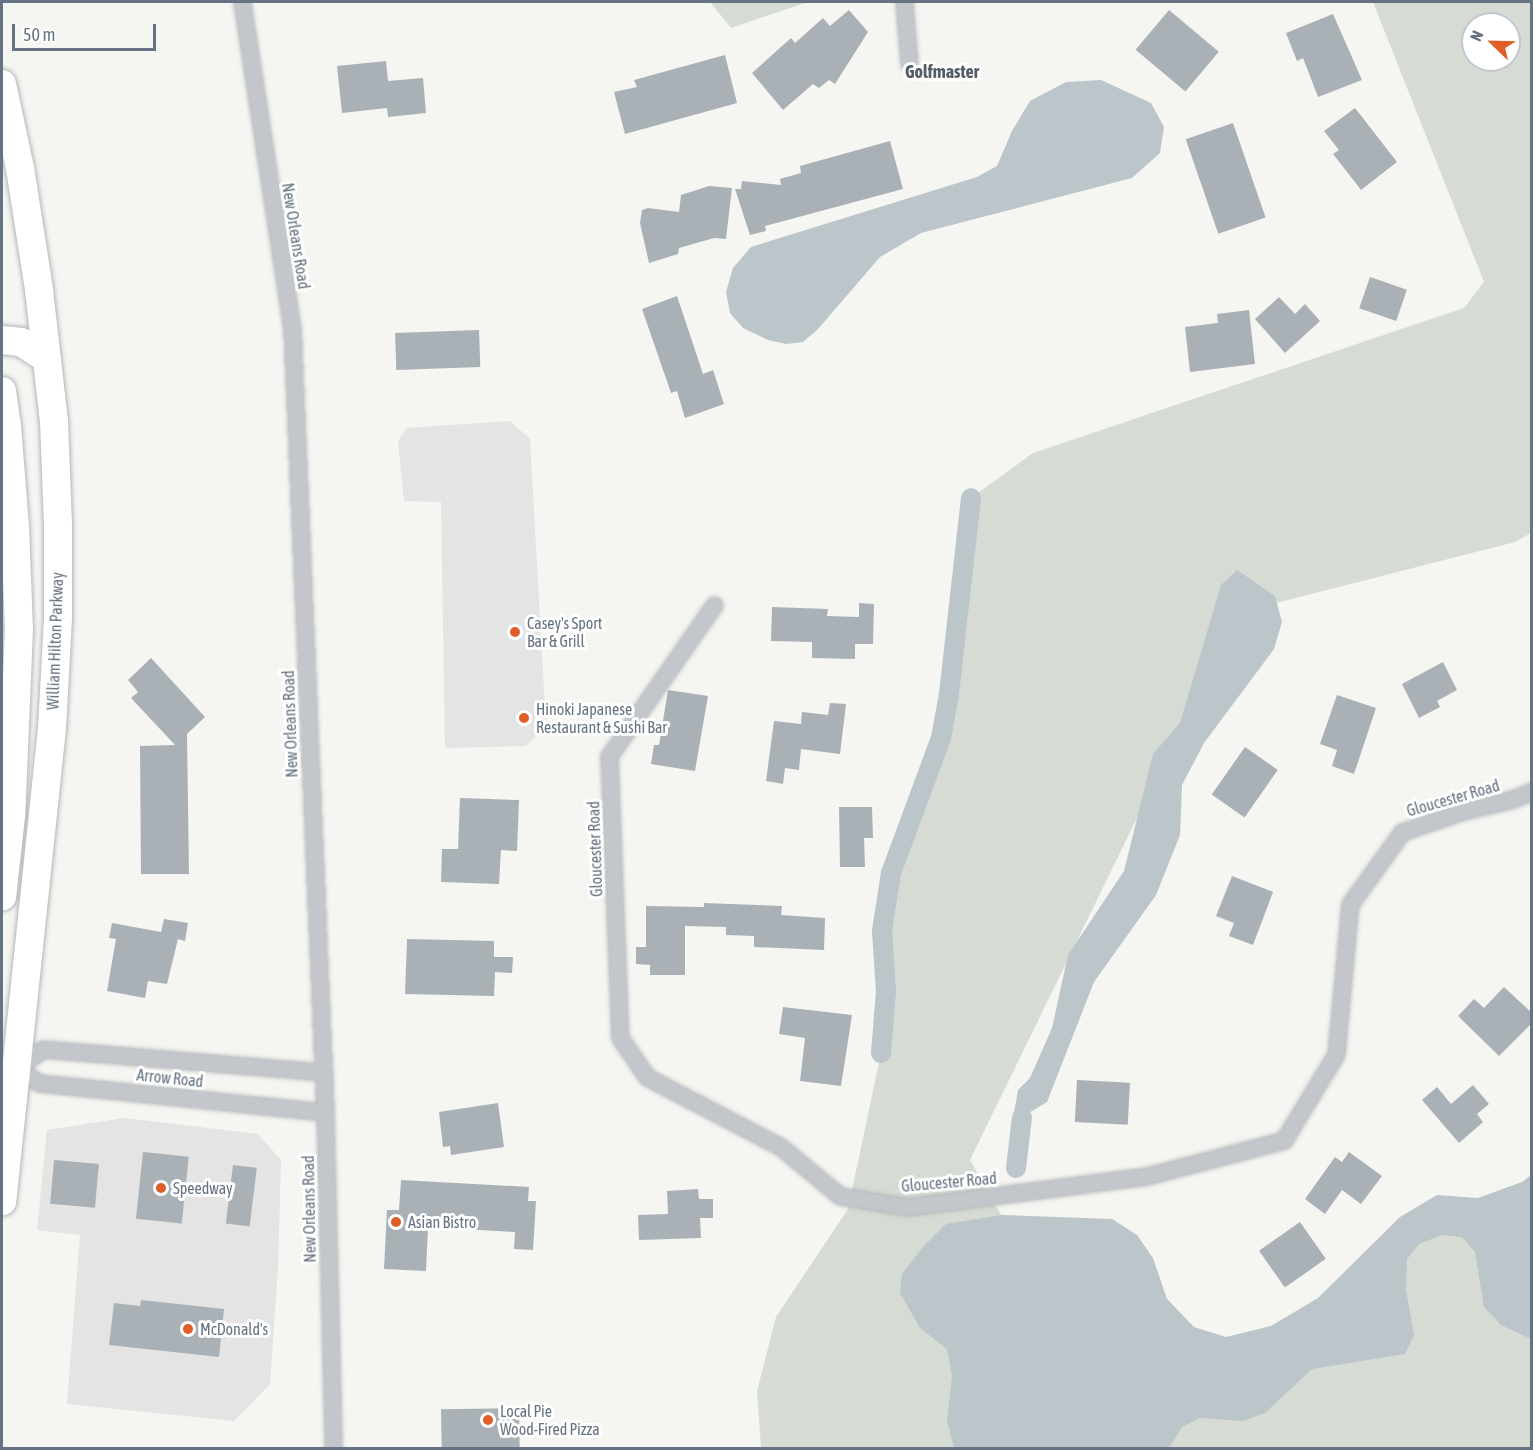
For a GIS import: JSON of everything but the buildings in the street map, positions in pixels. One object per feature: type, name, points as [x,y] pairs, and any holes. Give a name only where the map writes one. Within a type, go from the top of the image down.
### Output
[{"type":"highway","name":"William Hilton Parkway","points":[[2,84],[20,168],[54,422],[57,629],[52,728],[9,1068],[2,1200]]},
{"type":"highway","points":[[2,340],[21,342],[47,359]]},
{"type":"highway","points":[[2,391],[15,526],[19,629],[11,816],[2,897]]},
{"type":"street","name":"New Orleans Road","points":[[242,2],[292,327],[324,1072],[333,1449]]},
{"type":"street","points":[[904,2],[909,63]]},
{"type":"street","name":"Gloucester Road","points":[[714,605],[609,756],[620,1038],[647,1077],[781,1147],[840,1196],[908,1207],[1146,1176],[1284,1140],[1336,1054],[1350,904],[1402,832],[1463,811],[1513,799],[1532,791]]},
{"type":"street","name":"Arrow Road","points":[[9,1068],[43,1049],[324,1072]]},
{"type":"street","name":"Arrow Road","points":[[9,1068],[39,1083],[325,1112]]},
{"type":"shaded area","points":[[710,2],[808,2],[731,28]]},
{"type":"shaded area","points":[[1373,2],[1531,2],[1531,533],[1515,542],[1237,613],[970,1160],[1001,1215],[1230,1385],[1418,1218],[1531,1222],[1531,1448],[761,1448],[757,1391],[776,1317],[848,1209],[881,1053],[886,991],[882,931],[891,873],[941,738],[949,694],[971,498],[1033,453],[1464,308],[1484,282]]},
{"type":"shaded area","points":[[1101,80],[1151,103],[1164,127],[1160,153],[1132,178],[921,233],[880,257],[818,329],[803,342],[786,344],[768,340],[743,328],[730,313],[726,292],[733,268],[751,247],[977,177],[997,166],[1012,131],[1030,101],[1066,82]]},
{"type":"shaded area","points":[[510,421],[530,439],[546,726],[526,746],[445,748],[441,502],[404,501],[398,442],[406,428]]},
{"type":"shaded area","points":[[1237,570],[1275,596],[1282,622],[1274,649],[1204,743],[1182,785],[1180,835],[1156,895],[1094,982],[1047,1102],[1022,1117],[1014,1113],[1018,1090],[1030,1078],[1052,1028],[1068,955],[1124,871],[1153,754],[1180,723],[1221,585]]},
{"type":"shaded area","points":[[125,1118],[258,1134],[281,1160],[278,1267],[270,1384],[234,1421],[67,1404],[80,1235],[37,1230],[47,1130]]},
{"type":"shaded area","points":[[1531,1175],[1531,1339],[1501,1325],[1484,1307],[1475,1252],[1462,1237],[1442,1235],[1419,1244],[1407,1259],[1406,1290],[1414,1335],[1405,1354],[1312,1369],[1265,1413],[1243,1421],[1200,1418],[1182,1427],[1169,1448],[954,1448],[947,1420],[952,1376],[947,1349],[920,1328],[900,1293],[902,1274],[923,1247],[946,1224],[1001,1215],[1112,1219],[1137,1235],[1153,1258],[1167,1299],[1194,1327],[1226,1337],[1271,1326],[1318,1298],[1400,1217],[1437,1195],[1478,1198],[1522,1182]]},
{"type":"waterway","points":[[881,1053],[886,991],[882,931],[891,873],[941,738],[949,694],[971,498]]},
{"type":"waterway","points":[[1016,1168],[1022,1117]]},
{"type":"place","name":"Casey's Sport Bar & Grill","points":[[515,632]]},
{"type":"place","name":"Hinoki Japanese Restaurant & Sushi Bar","points":[[524,718]]},
{"type":"place","name":"Speedway","points":[[161,1188]]},
{"type":"place","name":"Asian Bistro","points":[[396,1222]]},
{"type":"place","name":"McDonald's","points":[[188,1329]]},
{"type":"place","name":"Local Pie Wood-Fired Pizza","points":[[488,1420]]},
{"type":"district","name":"Golfmaster","points":[[942,72]]}]
